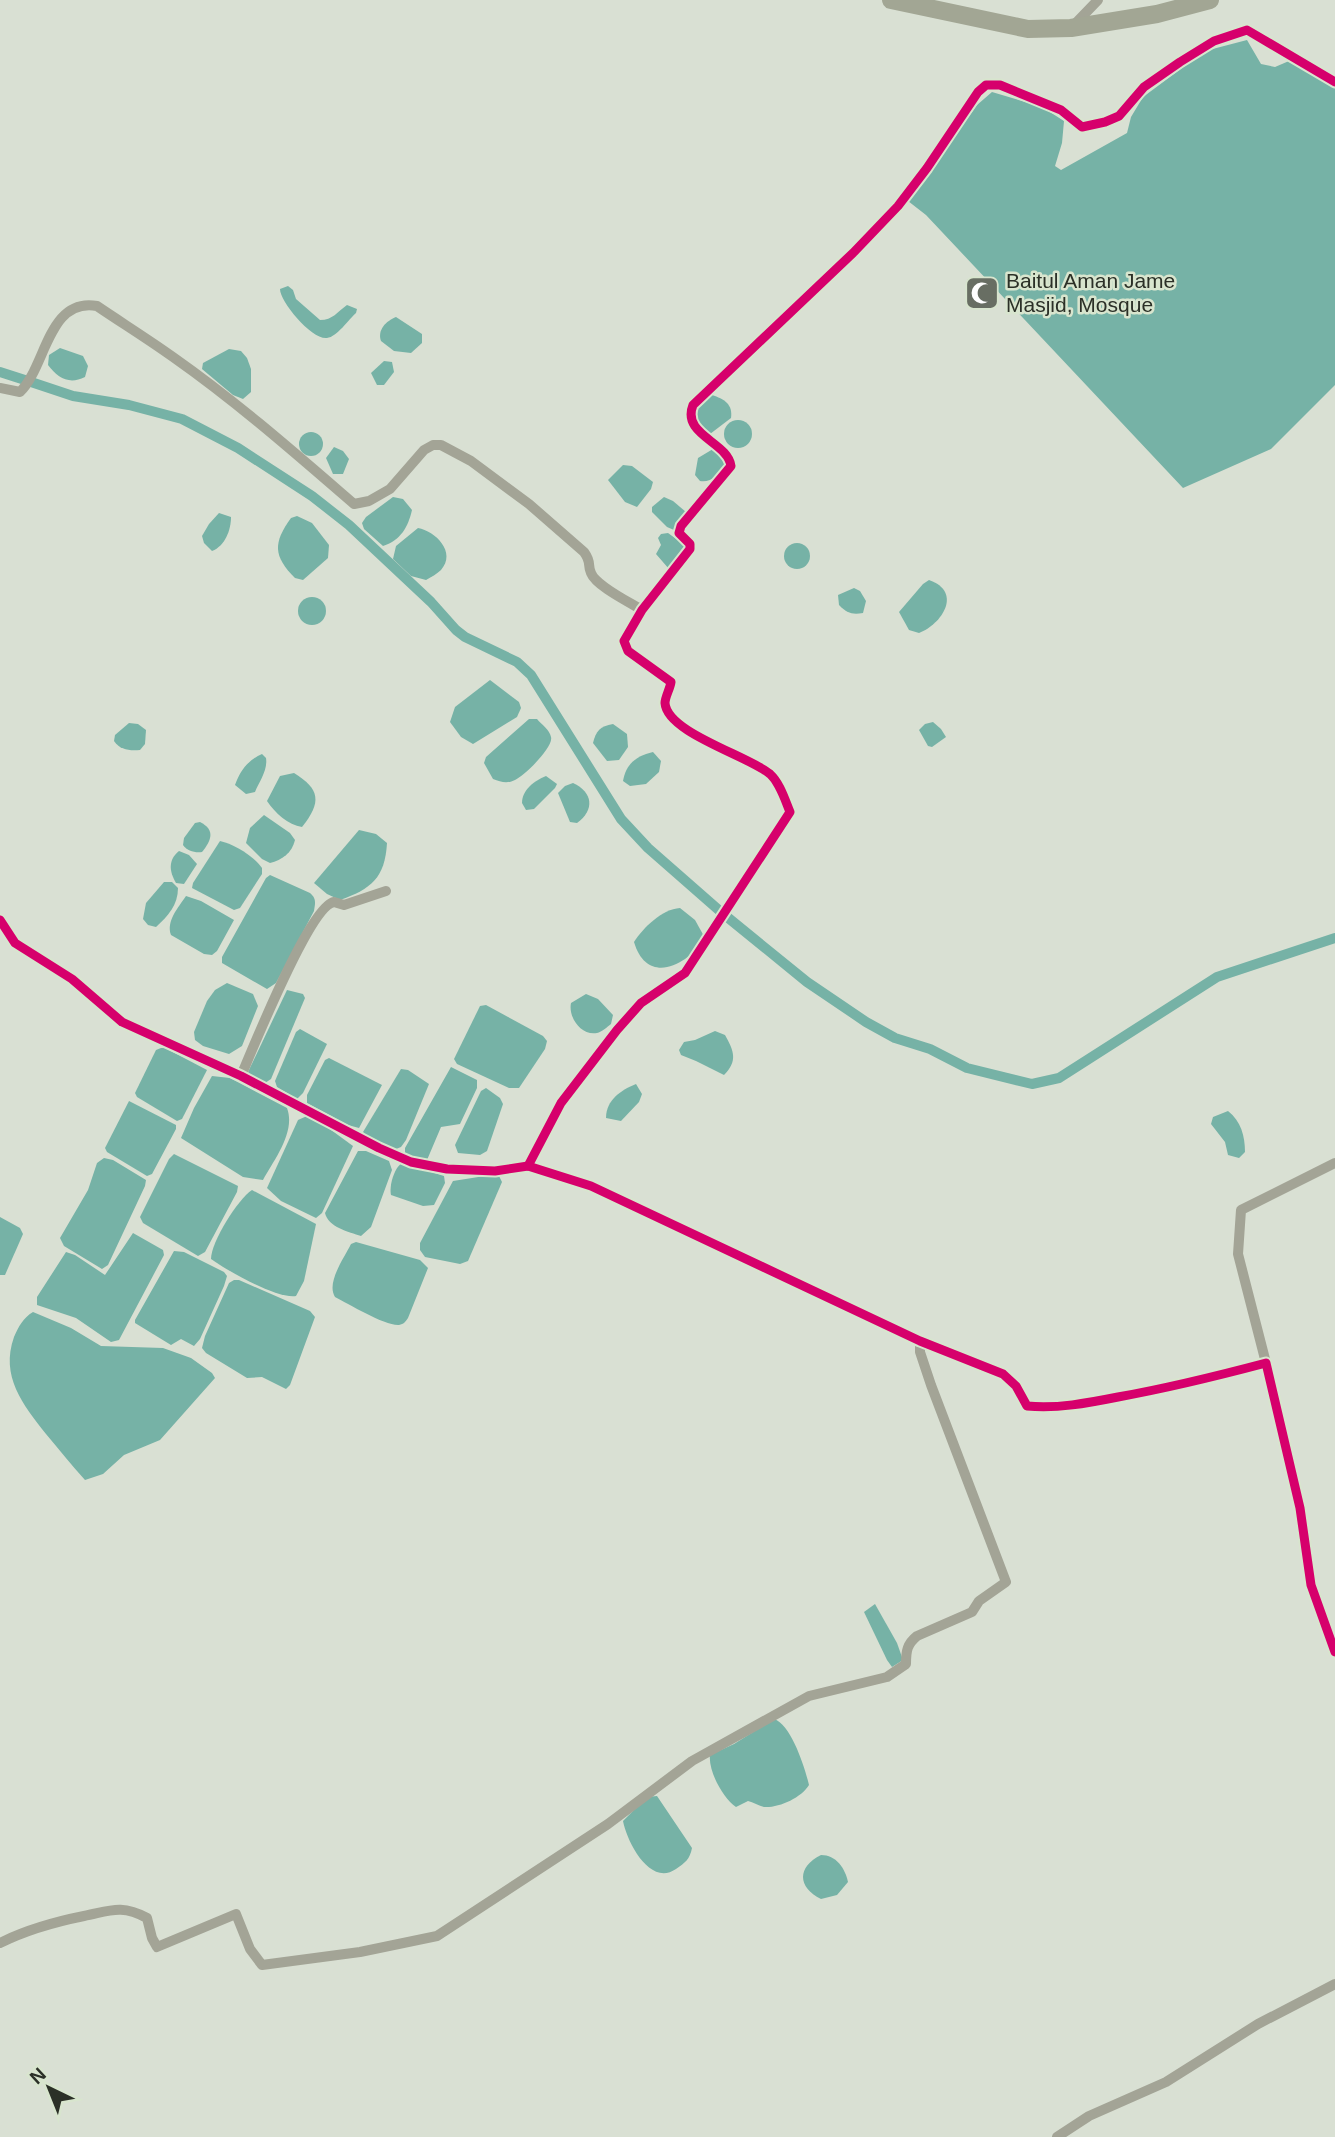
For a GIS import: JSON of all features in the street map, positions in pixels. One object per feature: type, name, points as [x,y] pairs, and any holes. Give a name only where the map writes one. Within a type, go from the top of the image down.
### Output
[{"type":"highway","points":[[891,0],[1028,29],[1071,28],[1157,14],[1210,0]]},
{"type":"street","points":[[1071,28],[1098,0]]},
{"type":"street","points":[[528,1166],[561,1103],[617,1030],[641,1003],[685,973],[730,908],[790,812],[773,776],[745,758],[706,743],[673,718],[664,701],[671,682],[628,651],[624,641],[642,610],[690,549],[690,544],[679,533],[681,526],[731,466],[727,456],[692,423],[690,413],[693,405],[844,261],[898,205],[927,168],[978,92],[986,85],[1000,85],[1061,110],[1082,127],[1119,116],[1144,87],[1180,62],[1214,41],[1247,30],[1335,82]]},
{"type":"street","points":[[0,388],[20,392],[30,379],[55,326],[72,309],[84,303],[97,306],[174,357],[253,418],[354,504],[369,501],[390,489],[424,450],[433,445],[441,446],[471,461],[529,504],[584,552],[590,561],[590,573],[598,582],[642,610]]},
{"type":"street","points":[[241,1076],[296,954],[325,906],[334,902],[344,905],[386,891]]},
{"type":"street","points":[[0,920],[15,943],[72,979],[122,1022],[241,1076],[379,1148],[411,1161],[447,1169],[495,1171],[528,1166],[591,1186],[920,1341],[1003,1374],[1016,1386],[1027,1406],[1086,1403],[1266,1363]]},
{"type":"street","points":[[1335,1163],[1241,1210],[1238,1254],[1300,1508],[1311,1586],[1335,1652]]},
{"type":"street","points":[[0,1943],[23,1931],[60,1919],[86,1916],[107,1909],[134,1911],[147,1919],[157,1947],[236,1914],[250,1949],[262,1965],[360,1952],[437,1936],[608,1824],[692,1761],[809,1696],[887,1677],[901,1669],[906,1664],[907,1648],[917,1636],[972,1612],[979,1601],[1006,1581],[931,1385],[920,1352],[920,1341]]},
{"type":"street","points":[[1057,2137],[1089,2116],[1166,2082],[1258,2024],[1335,1984]]},
{"type":"water","points":[[1247,40],[1261,64],[1275,67],[1289,61],[1335,86],[1335,385],[1271,449],[1183,488],[926,215],[908,201],[977,105],[992,92],[1042,107],[1064,121],[1062,143],[1055,166],[1061,170],[1127,133],[1131,117],[1143,97],[1205,51]]},
{"type":"water","points":[[288,286],[293,290],[296,299],[320,320],[332,317],[347,305],[357,309],[356,313],[335,335],[321,337],[306,327],[285,302],[280,289]]},
{"type":"water","points":[[396,317],[422,334],[422,343],[411,353],[394,351],[381,341],[383,326]]},
{"type":"water","points":[[60,348],[83,356],[88,366],[85,377],[69,380],[52,370],[48,365],[49,355]]},
{"type":"water","points":[[229,349],[241,351],[251,369],[251,392],[243,399],[233,395],[202,369],[203,363]]},
{"type":"water","points":[[384,361],[392,362],[394,372],[384,385],[377,385],[371,373]]},
{"type":"water","points":[[712,395],[727,403],[731,409],[731,418],[710,434],[701,430],[694,413],[698,406]]},
{"type":"water","points":[[738,420],[748,424],[752,434],[748,444],[738,448],[728,444],[724,434],[728,424]]},
{"type":"water","points":[[311,432],[319,436],[323,444],[319,452],[311,456],[303,452],[299,444],[303,436]]},
{"type":"water","points":[[334,447],[343,451],[349,459],[343,474],[333,474],[326,458]]},
{"type":"water","points":[[713,449],[723,457],[726,467],[711,479],[700,481],[695,475],[698,458]]},
{"type":"water","points":[[623,465],[632,466],[653,482],[637,507],[625,502],[608,480]]},
{"type":"water","points":[[393,497],[403,499],[412,510],[403,532],[383,546],[364,529],[362,523]]},
{"type":"water","points":[[664,497],[686,512],[685,518],[674,530],[667,527],[652,512],[652,507]]},
{"type":"water","points":[[219,513],[231,517],[230,527],[224,541],[212,551],[204,543],[202,536]]},
{"type":"water","points":[[297,516],[312,523],[329,545],[328,558],[303,580],[295,578],[288,570],[279,556],[278,549],[285,527],[291,518]]},
{"type":"water","points":[[418,528],[437,538],[447,556],[441,570],[426,580],[411,576],[393,559],[396,546]]},
{"type":"water","points":[[668,533],[686,546],[669,569],[656,554],[661,545],[658,538],[661,534]]},
{"type":"water","points":[[797,543],[807,546],[810,556],[807,566],[797,569],[787,566],[784,556],[787,546]]},
{"type":"water","points":[[929,580],[939,585],[947,600],[935,623],[919,633],[909,630],[899,612]]},
{"type":"water","points":[[854,588],[860,591],[866,601],[863,613],[850,613],[839,605],[838,595]]},
{"type":"water","points":[[312,597],[322,601],[326,611],[322,621],[312,625],[302,621],[298,611],[302,601]]},
{"type":"water","points":[[490,680],[519,702],[521,708],[517,717],[473,744],[461,737],[450,722],[455,707]]},
{"type":"water","points":[[529,719],[537,719],[549,732],[551,742],[548,747],[531,767],[515,780],[504,782],[493,779],[484,763],[486,757]]},
{"type":"water","points":[[933,722],[946,737],[932,747],[928,746],[919,730],[925,724]]},
{"type":"water","points":[[129,723],[138,724],[146,730],[145,744],[140,750],[126,749],[114,741],[115,735]]},
{"type":"water","points":[[613,724],[627,734],[628,747],[619,760],[607,761],[593,743],[599,730]]},
{"type":"water","points":[[653,752],[661,761],[659,772],[646,784],[630,786],[623,781],[633,762]]},
{"type":"water","points":[[262,754],[266,758],[263,776],[255,792],[246,794],[235,785],[237,780],[249,763]]},
{"type":"water","points":[[294,773],[309,785],[315,797],[313,810],[302,827],[282,818],[267,801],[280,776]]},
{"type":"water","points":[[546,776],[557,784],[555,788],[534,809],[526,810],[522,803],[526,790]]},
{"type":"water","points":[[573,783],[585,791],[589,802],[587,813],[577,823],[570,822],[558,793]]},
{"type":"water","points":[[264,815],[290,833],[295,840],[286,855],[270,863],[246,843],[250,828]]},
{"type":"water","points":[[200,822],[208,829],[210,836],[202,852],[194,852],[183,845],[184,838],[195,823]]},
{"type":"water","points":[[359,830],[376,834],[387,843],[386,855],[379,874],[368,886],[340,900],[314,883]]},
{"type":"water","points":[[220,841],[244,852],[262,868],[262,874],[240,908],[234,910],[192,888]]},
{"type":"water","points":[[179,851],[189,855],[197,864],[184,884],[176,883],[171,870],[171,862]]},
{"type":"water","points":[[270,875],[310,893],[315,903],[314,911],[276,983],[267,989],[222,963],[222,957]]},
{"type":"water","points":[[164,882],[172,882],[178,888],[176,900],[156,927],[148,925],[143,919],[146,903]]},
{"type":"water","points":[[186,896],[201,901],[234,920],[217,951],[212,955],[204,954],[171,935],[171,920]]},
{"type":"water","points":[[680,908],[695,920],[705,938],[688,957],[678,963],[668,967],[648,964],[640,956],[634,942],[654,920],[666,912]]},
{"type":"water","points":[[227,983],[253,994],[258,1006],[242,1046],[229,1054],[203,1046],[195,1040],[194,1032],[207,1001],[215,990]]},
{"type":"water","points":[[287,990],[303,994],[305,998],[271,1079],[265,1083],[248,1072]]},
{"type":"water","points":[[586,994],[598,999],[613,1015],[611,1024],[599,1032],[591,1033],[581,1029],[572,1014],[571,1003]]},
{"type":"water","points":[[486,1005],[543,1036],[547,1041],[545,1049],[519,1088],[509,1088],[457,1064],[454,1059],[480,1006]]},
{"type":"water","points":[[300,1029],[327,1044],[303,1093],[297,1099],[277,1087],[275,1081],[296,1032]]},
{"type":"water","points":[[715,1031],[725,1035],[732,1051],[733,1060],[724,1075],[681,1055],[679,1050],[684,1042]]},
{"type":"water","points":[[161,1048],[207,1070],[182,1119],[177,1121],[137,1097],[135,1093],[156,1050]]},
{"type":"water","points":[[329,1058],[382,1085],[359,1128],[307,1103],[307,1095],[325,1060]]},
{"type":"water","points":[[451,1067],[477,1080],[477,1088],[460,1124],[441,1127],[427,1160],[409,1156],[405,1153],[405,1148]]},
{"type":"water","points":[[401,1069],[408,1070],[429,1084],[406,1140],[396,1149],[366,1136],[363,1132]]},
{"type":"water","points":[[212,1076],[230,1078],[287,1108],[289,1127],[286,1136],[263,1180],[243,1177],[181,1138]]},
{"type":"water","points":[[636,1084],[642,1094],[639,1102],[621,1121],[606,1118],[615,1096]]},
{"type":"water","points":[[486,1088],[500,1098],[503,1104],[487,1151],[480,1155],[458,1153],[455,1145],[481,1091]]},
{"type":"water","points":[[129,1101],[176,1125],[152,1174],[147,1176],[107,1152],[105,1148]]},
{"type":"water","points":[[1228,1111],[1236,1119],[1243,1135],[1245,1152],[1239,1158],[1228,1155],[1225,1142],[1211,1124],[1213,1117]]},
{"type":"water","points":[[312,1116],[353,1146],[322,1213],[316,1218],[281,1201],[267,1188],[298,1120]]},
{"type":"water","points":[[358,1151],[366,1151],[389,1161],[392,1170],[371,1227],[361,1236],[330,1222],[325,1213]]},
{"type":"water","points":[[174,1154],[238,1186],[205,1252],[198,1256],[143,1223],[140,1217]]},
{"type":"water","points":[[104,1158],[113,1160],[146,1180],[108,1265],[102,1269],[64,1246],[60,1238],[88,1190],[97,1163]]},
{"type":"water","points":[[402,1163],[444,1176],[445,1183],[434,1205],[423,1206],[391,1195],[393,1177]]},
{"type":"water","points":[[499,1176],[502,1182],[468,1261],[460,1264],[425,1257],[420,1250],[420,1243],[453,1181]]},
{"type":"water","points":[[252,1190],[316,1224],[304,1281],[296,1296],[265,1289],[211,1259],[215,1242],[226,1222]]},
{"type":"water","points":[[0,1217],[20,1228],[23,1234],[5,1275],[0,1275]]},
{"type":"water","points":[[133,1233],[163,1250],[164,1255],[119,1340],[111,1342],[76,1318],[37,1305],[37,1297],[66,1252],[105,1275]]},
{"type":"water","points":[[356,1242],[420,1260],[428,1268],[408,1318],[403,1323],[399,1325],[385,1322],[335,1297],[333,1285],[337,1270],[351,1244]]},
{"type":"water","points":[[174,1251],[184,1252],[227,1276],[200,1339],[194,1346],[181,1339],[171,1345],[135,1323]]},
{"type":"water","points":[[234,1280],[310,1311],[315,1317],[290,1385],[286,1389],[262,1377],[247,1378],[202,1348],[229,1283]]},
{"type":"water","points":[[33,1312],[71,1328],[101,1346],[163,1348],[191,1358],[215,1378],[160,1440],[124,1455],[103,1474],[85,1480],[29,1412],[12,1377],[10,1351],[14,1337],[22,1323]]},
{"type":"water","points":[[875,1604],[897,1643],[903,1660],[892,1667],[864,1612]]},
{"type":"water","points":[[774,1719],[786,1729],[791,1738],[801,1758],[809,1785],[801,1794],[783,1804],[764,1807],[748,1801],[736,1807],[717,1784],[711,1769],[710,1755],[734,1744]]},
{"type":"water","points":[[657,1796],[692,1848],[684,1863],[666,1873],[657,1872],[641,1860],[629,1840],[623,1821],[647,1797]]},
{"type":"water","points":[[821,1855],[831,1857],[839,1863],[848,1882],[837,1895],[821,1899],[808,1889],[803,1877],[808,1865]]},
{"type":"waterway","points":[[0,372],[28,381]]},
{"type":"waterway","points":[[31,382],[73,396],[129,405],[182,419],[238,448],[312,496],[349,525],[431,602],[456,630],[517,662],[531,675],[621,819],[648,848],[807,982],[895,1038],[930,1049],[967,1068],[1032,1084],[1059,1078],[1217,977],[1335,938]]},
{"type":"cycle path","points":[[528,1166],[561,1103],[617,1030],[641,1003],[685,973],[790,812],[770,774],[694,734],[669,714],[665,703],[671,682],[628,651],[624,641],[642,610],[690,549],[690,544],[679,533],[681,526],[731,466],[722,451],[693,424],[693,405],[853,253],[898,206],[978,92],[986,85],[1000,85],[1061,110],[1082,127],[1119,116],[1144,87],[1180,62],[1214,41],[1247,30],[1335,82]]},
{"type":"cycle path","points":[[0,920],[15,943],[72,979],[122,1022],[241,1076],[379,1148],[411,1162],[447,1169],[495,1171],[528,1166],[591,1186],[920,1341],[1003,1374],[1016,1386],[1027,1406],[1061,1406],[1095,1401],[1174,1386],[1266,1363],[1300,1508],[1311,1585],[1335,1652]]},
{"type":"place","name":"Baitul Aman Jame Masjid, Mosque","points":[[982,293]]}]
